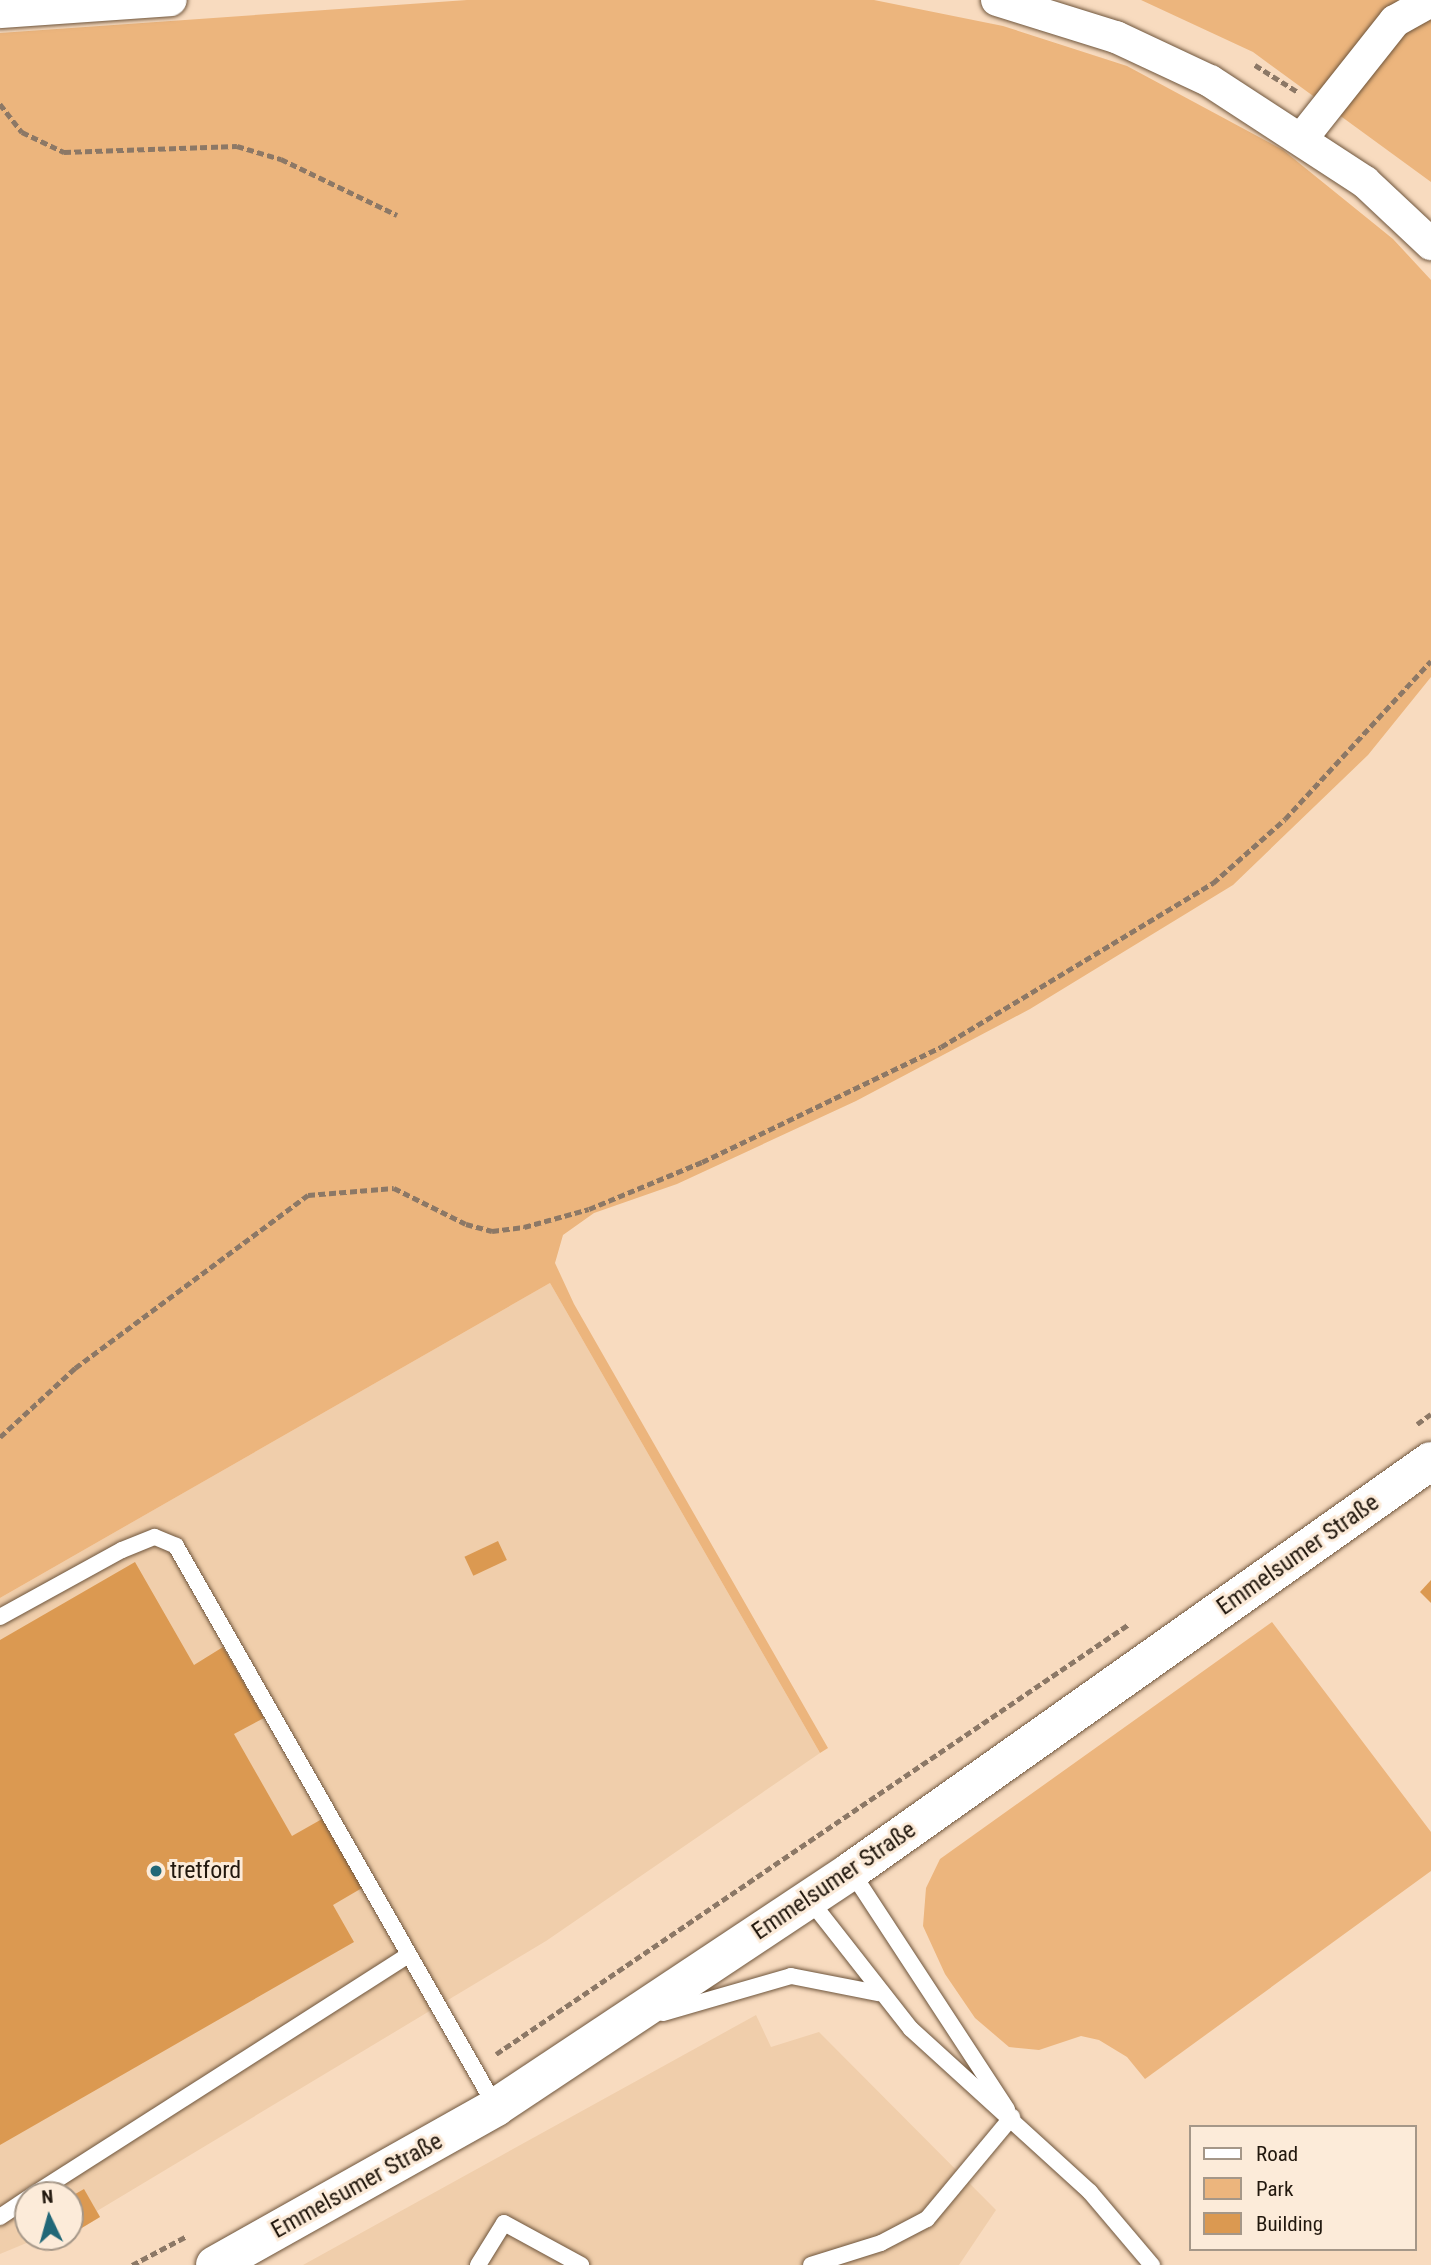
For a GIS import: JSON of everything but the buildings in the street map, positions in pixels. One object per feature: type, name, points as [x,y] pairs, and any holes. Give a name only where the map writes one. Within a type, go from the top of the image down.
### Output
[{"type":"street","points":[[0,12],[171,0]]},
{"type":"street","points":[[997,0],[1115,37],[1210,81],[1303,137],[1365,182],[1431,244]]},
{"type":"street","points":[[1303,137],[1395,21],[1431,1]]},
{"type":"street","name":"Emmelsumer Straße","points":[[215,2265],[496,2107],[608,2033],[851,1871],[1431,1461]]},
{"type":"lane","points":[[0,1617],[122,1550],[155,1537],[176,1546],[496,2107]]},
{"type":"lane","points":[[851,1871],[1012,2117]]},
{"type":"lane","points":[[809,1899],[881,1994],[960,2077],[1012,2117],[1090,2192],[1152,2265]]},
{"type":"lane","points":[[55,2181],[408,1955]]},
{"type":"lane","points":[[608,2033],[753,1982],[791,1976],[881,1994]]},
{"type":"lane","points":[[811,2265],[893,2238],[927,2219],[1012,2117]]},
{"type":"lane","points":[[478,2265],[504,2223],[581,2265]]},
{"type":"path","points":[[0,104],[22,132],[64,152],[237,146],[281,159],[397,215]]},
{"type":"path","points":[[0,1437],[75,1368],[308,1195],[394,1188],[466,1224],[492,1231],[524,1227],[589,1209],[702,1161],[940,1047],[1213,883],[1285,819],[1431,661]]},
{"type":"path","points":[[1409,1430],[1431,1414]]},
{"type":"path","points":[[475,2069],[1138,1618]]},
{"type":"path","points":[[132,2265],[193,2233]]},
{"type":"shaded area","points":[[550,1283],[820,1753],[546,1941],[97,2211],[100,2217],[84,2227],[84,2181],[14,2181],[14,2248],[0,2254],[0,1598]]},
{"type":"shaded area","points":[[756,2015],[771,2047],[819,2032],[996,2210],[959,2265],[303,2265]]},
{"type":"green space","points":[[467,0],[874,0],[1003,26],[1127,66],[1283,150],[1393,239],[1431,280],[1431,677],[1368,755],[1233,885],[1030,1009],[856,1101],[677,1184],[594,1213],[563,1235],[555,1263],[574,1304],[828,1748],[820,1753],[550,1283],[0,1598],[0,33]]},
{"type":"green space","points":[[1141,0],[1431,0],[1431,182],[1253,52]]},
{"type":"green space","points":[[1272,1622],[1431,1832],[1431,1871],[1145,2079],[1127,2057],[1099,2040],[1081,2036],[1039,2050],[1009,2047],[975,2018],[945,1974],[923,1926],[926,1888],[940,1859]]},
{"type":"place","name":"tretford","points":[[156,1871]]}]
